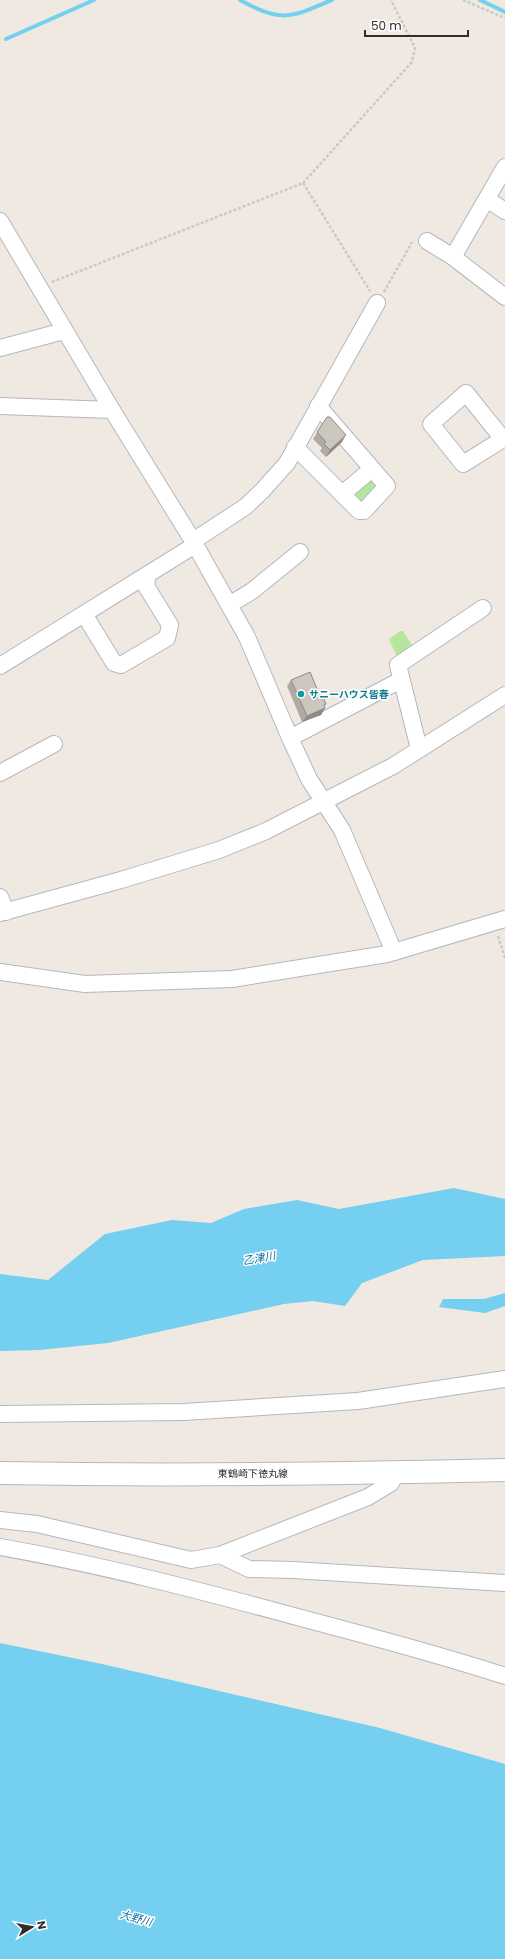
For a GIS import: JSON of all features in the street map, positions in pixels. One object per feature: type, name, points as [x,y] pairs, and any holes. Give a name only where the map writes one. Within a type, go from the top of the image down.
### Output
[{"type":"street","points":[[453,257],[505,167]]},
{"type":"street","points":[[487,199],[505,211]]},
{"type":"street","points":[[0,221],[7,247],[39,287],[112,410],[194,543],[247,637],[309,779],[342,830],[394,952]]},
{"type":"street","points":[[427,241],[453,257],[505,297]]},
{"type":"street","points":[[0,666],[148,574],[235,515],[262,491],[287,463],[295,446],[377,303]]},
{"type":"street","points":[[0,348],[64,330]]},
{"type":"street","points":[[466,393],[504,438],[463,464],[431,424],[466,393]]},
{"type":"street","points":[[0,406],[112,410]]},
{"type":"street","points":[[295,446],[359,511],[364,511],[387,486],[318,406]]},
{"type":"street","points":[[342,494],[372,469]]},
{"type":"street","points":[[229,605],[252,591],[300,552]]},
{"type":"street","points":[[84,614],[114,663],[121,665],[167,638],[170,625],[146,586],[148,574]]},
{"type":"street","points":[[418,749],[398,665],[483,608]]},
{"type":"street","points":[[290,738],[402,680]]},
{"type":"street","points":[[0,897],[3,912],[121,880],[219,850],[266,831],[393,766],[505,695]]},
{"type":"street","points":[[0,773],[54,744]]},
{"type":"street","points":[[0,972],[85,984],[232,979],[394,952],[499,926]]},
{"type":"street","points":[[0,1414],[183,1412],[358,1400],[505,1378]]},
{"type":"street","name":"東鶴崎下徳丸線","points":[[0,1473],[103,1475],[505,1470]]},
{"type":"street","points":[[0,1520],[37,1524],[191,1560],[220,1555],[368,1497],[391,1483],[397,1472]]},
{"type":"street","points":[[0,1548],[153,1579],[454,1659],[505,1676]]},
{"type":"street","points":[[220,1555],[249,1569],[293,1570],[505,1583]]},
{"type":"path","points":[[39,287],[303,183],[412,62],[415,48],[391,0]]},
{"type":"path","points":[[462,0],[505,18]]},
{"type":"path","points":[[303,183],[377,303],[417,234],[427,241]]},
{"type":"path","points":[[499,926],[505,958]]},
{"type":"green space","points":[[369,476],[380,483],[363,507],[351,491]]},
{"type":"green space","points":[[400,631],[403,631],[414,648],[398,659],[389,639]]},
{"type":"water","name":"乙津川","points":[[454,1188],[505,1199],[505,1256],[423,1260],[362,1283],[345,1306],[313,1301],[284,1304],[108,1343],[39,1350],[0,1351],[0,1274],[48,1280],[105,1234],[172,1220],[211,1223],[244,1209],[297,1200],[339,1209]]},
{"type":"water","points":[[505,1293],[505,1306],[485,1313],[439,1307],[443,1299],[484,1299]]},
{"type":"water","name":"大野川","points":[[0,1643],[102,1664],[380,1728],[505,1764],[505,1959],[0,1959]]},
{"type":"building","points":[[327,417],[330,417],[346,435],[330,450],[324,444],[326,442],[317,432]]},
{"type":"building","name":"サニーハウス皆春","points":[[310,672],[320,696],[322,695],[326,704],[324,705],[325,708],[307,716],[291,680]]},
{"type":"waterway","points":[[6,39],[94,0]]},
{"type":"waterway","points":[[240,0],[276,15],[296,14],[332,0]]},
{"type":"waterway","points":[[480,0],[505,12]]},
{"type":"place","name":"サニーハウス皆春","points":[[301,694]]}]
